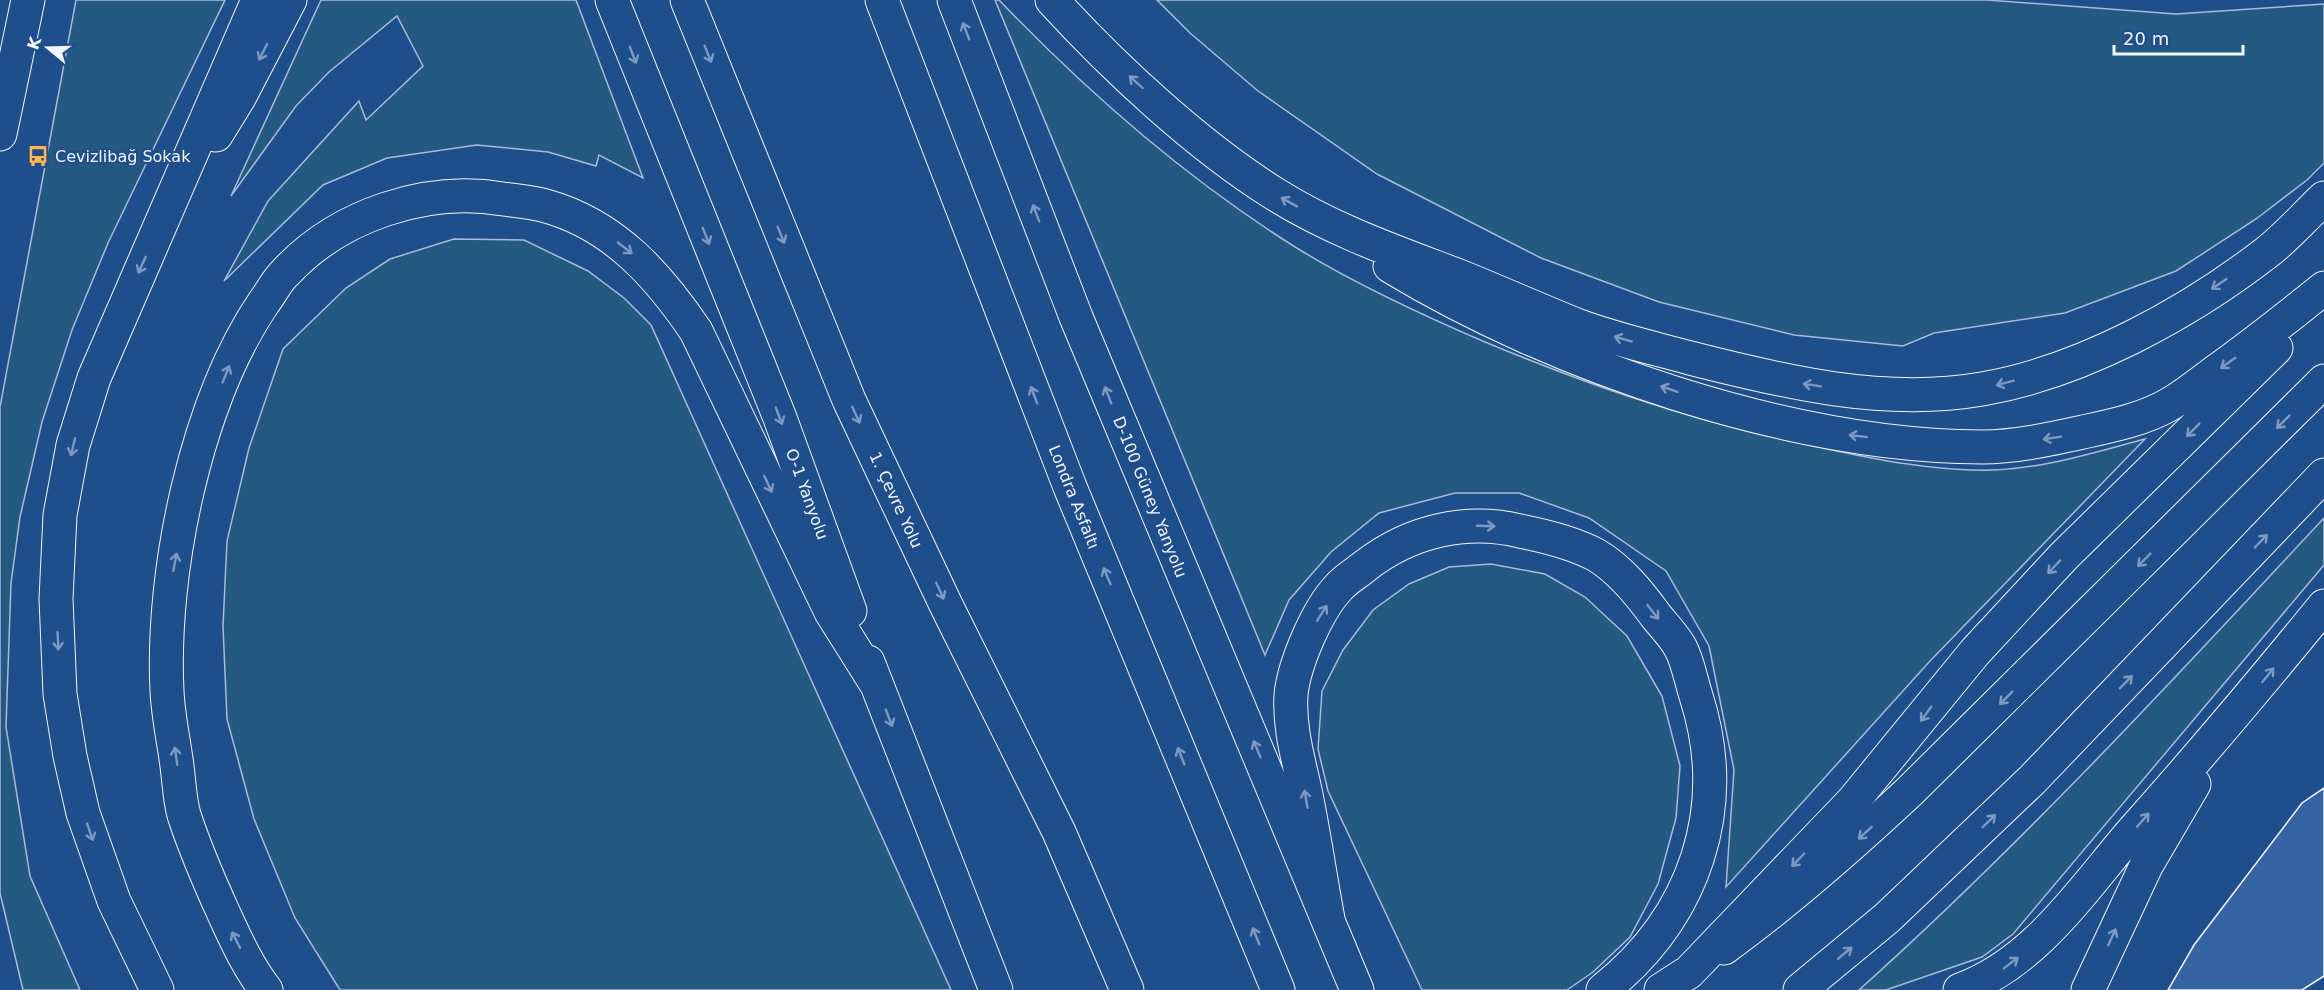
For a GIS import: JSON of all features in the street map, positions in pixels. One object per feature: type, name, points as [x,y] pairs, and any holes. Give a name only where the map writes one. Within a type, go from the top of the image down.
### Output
[{"type":"main road","points":[[0,134],[28,0]]},
{"type":"main road","points":[[157,990],[114,901],[83,813],[70,756],[60,694],[56,599],[60,515],[73,445],[94,378],[258,0]]},
{"type":"main road","points":[[166,212],[240,96],[290,0]]},
{"type":"main road","name":"O-1 Yanyolu","points":[[612,0],[780,418],[875,682],[996,990]]},
{"type":"main road","name":"1. Çevre Yolu","points":[[687,0],[849,400],[946,605],[1059,832],[1127,990]]},
{"type":"main road","name":"Londra Asfaltı","points":[[882,0],[1070,487],[1278,990]]},
{"type":"main road","name":"D-100 Güney Yanyolu","points":[[954,0],[1085,339],[1357,990]]},
{"type":"main road","points":[[1052,0],[1106,56],[1199,138],[1273,193],[1340,231],[1379,260],[1472,314],[1570,355],[1675,392],[1763,417],[1851,435],[1984,447],[2055,438],[2109,426],[2169,405],[2250,348],[2324,288]]},
{"type":"main road","points":[[266,990],[232,932],[206,874],[183,812],[167,692],[170,586],[188,489],[214,404],[243,334],[285,272],[331,235],[383,209],[436,198],[484,196],[545,206],[576,217],[622,244],[669,291],[696,331],[831,612],[875,682]]},
{"type":"main road","points":[[1340,231],[1583,327],[1675,354],[1810,386],[1868,393],[1920,394],[1982,389],[2058,369],[2126,340],[2198,299],[2268,252],[2324,198]]},
{"type":"main road","points":[[1689,972],[1853,801],[1910,735],[1975,652],[2064,556],[2324,300]]},
{"type":"main road","points":[[1661,990],[1766,918],[1844,853],[1980,724],[2324,381]]},
{"type":"main road","points":[[1800,990],[1887,918],[2032,780],[2324,475]]},
{"type":"main road","points":[[1328,919],[1305,791],[1291,733],[1291,693],[1306,639],[1338,588],[1379,555],[1416,536],[1461,525],[1501,526],[1546,536],[1597,556],[1637,591],[1681,648],[1704,721],[1711,779],[1706,829],[1693,871],[1675,908],[1651,943],[1603,990]]},
{"type":"main road","points":[[1960,990],[2011,965],[2059,919],[2230,720],[2324,606]]},
{"type":"main road","points":[[2088,990],[2146,866],[2230,720]]},
{"type":"shaded area","points":[[76,0],[225,0],[108,243],[72,330],[42,422],[20,517],[11,583],[6,727],[30,876],[80,990],[23,990],[0,893],[0,407]]},
{"type":"shaded area","points":[[321,0],[576,0],[643,178],[599,155],[596,166],[548,152],[477,145],[387,158],[323,185],[224,281],[268,201],[359,101],[366,120],[423,66],[397,16],[329,72],[296,106],[231,196]]},
{"type":"shaded area","points":[[995,0],[999,0],[1068,69],[1142,134],[1219,195],[1300,250],[1391,299],[1485,342],[1560,372],[1673,411],[1750,432],[1866,457],[1942,468],[2013,469],[2070,459],[2145,439],[1930,661],[1726,887],[1734,770],[1709,646],[1666,571],[1589,518],[1519,493],[1455,493],[1379,513],[1331,552],[1289,600],[1265,655]]},
{"type":"shaded area","points":[[1157,0],[1987,0],[2176,14],[2324,4],[2324,163],[2307,180],[2256,219],[2176,271],[2065,313],[1934,333],[1903,346],[1794,335],[1659,302],[1541,258],[1377,174],[1258,91],[1190,33]]},
{"type":"shaded area","points":[[454,239],[524,240],[588,271],[624,298],[651,325],[951,990],[340,990],[295,918],[254,819],[227,719],[223,626],[227,541],[249,448],[283,349],[346,288],[390,259]]},
{"type":"shaded area","points":[[2324,518],[2324,565],[2013,934],[1982,957],[1886,990],[1859,990],[1980,877],[2039,818],[2154,700]]},
{"type":"shaded area","points":[[1491,564],[1545,574],[1585,597],[1627,636],[1662,696],[1680,766],[1676,818],[1658,884],[1630,937],[1593,972],[1567,990],[1422,990],[1328,791],[1318,749],[1322,691],[1343,650],[1373,610],[1409,584],[1449,567]]},
{"type":"building","points":[[2324,788],[2324,976],[2302,990],[2168,990],[2194,945],[2302,803]]},
{"type":"place","name":"Cevizlibağ Sokak","points":[[38,156]]}]
